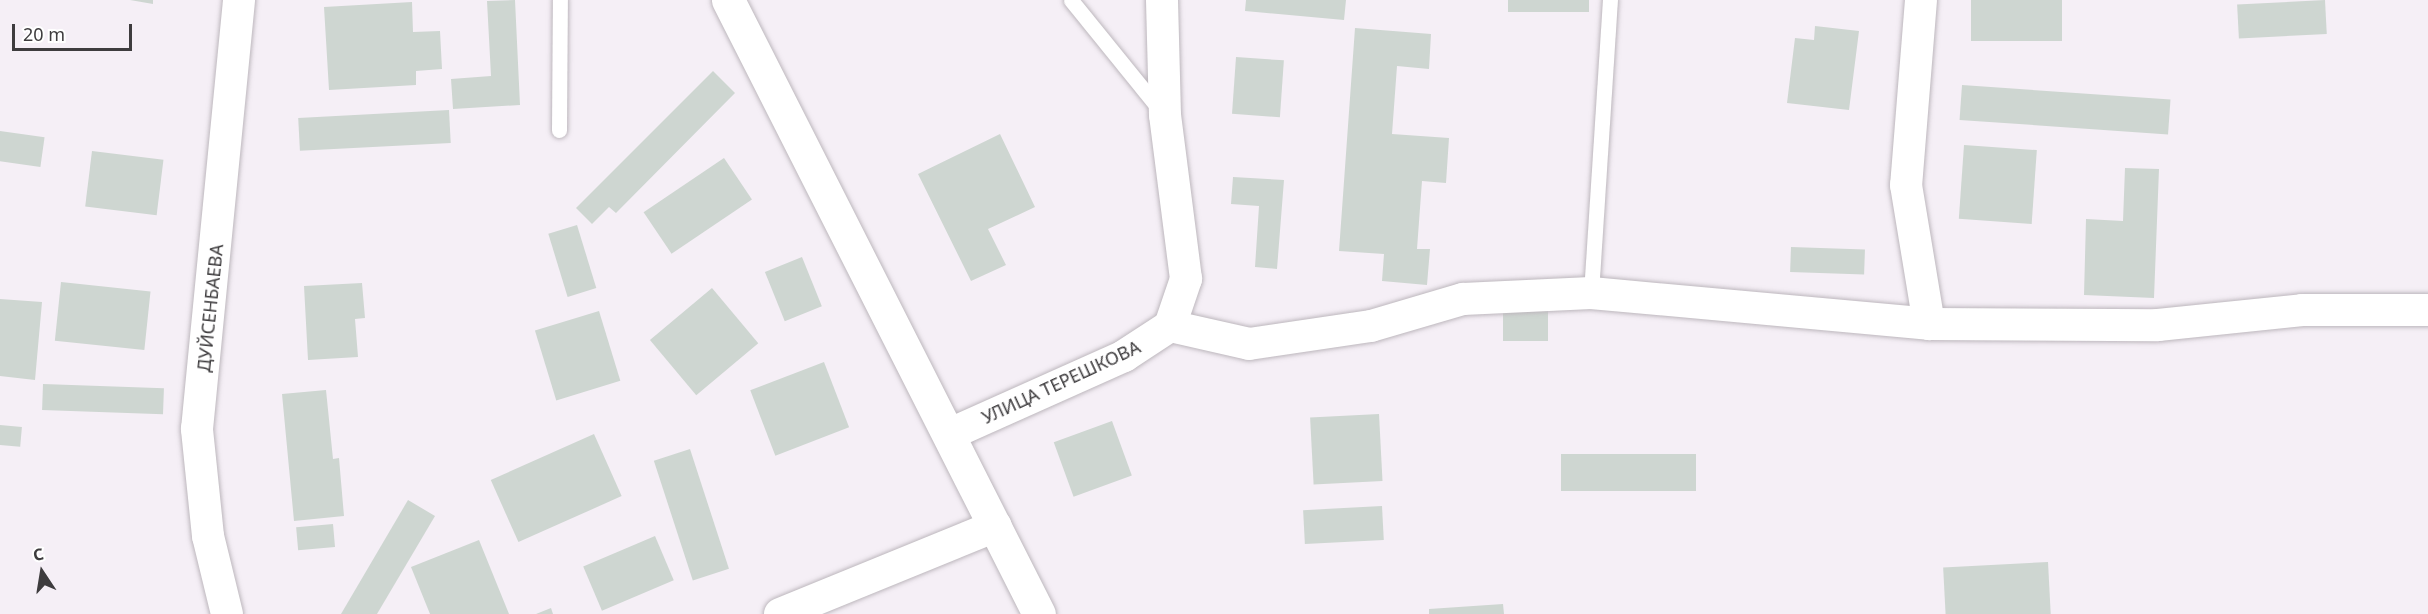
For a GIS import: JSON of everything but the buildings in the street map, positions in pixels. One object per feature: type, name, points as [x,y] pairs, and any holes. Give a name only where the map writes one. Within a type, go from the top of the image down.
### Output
[{"type":"street","name":"ДУЙСЕНБАЕВА","points":[[226,614],[208,536],[197,429],[239,0]]},
{"type":"street","points":[[728,0],[950,434],[1039,614]]},
{"type":"street","points":[[1162,0],[1165,115],[1186,279],[1170,326],[1249,344],[1371,326],[1463,299],[1591,293],[1929,324],[2158,326],[2302,310],[2428,310]]},
{"type":"street","points":[[1921,0],[1906,185],[1929,324]]},
{"type":"street","name":"УЛИЦА ТЕРЕШКОВА","points":[[950,434],[1124,356],[1170,326]]},
{"type":"street","points":[[780,614],[996,526]]},
{"type":"lane","points":[[559,130],[560,0]]},
{"type":"lane","points":[[1071,0],[1165,115]]},
{"type":"lane","points":[[1591,293],[1610,0]]}]
